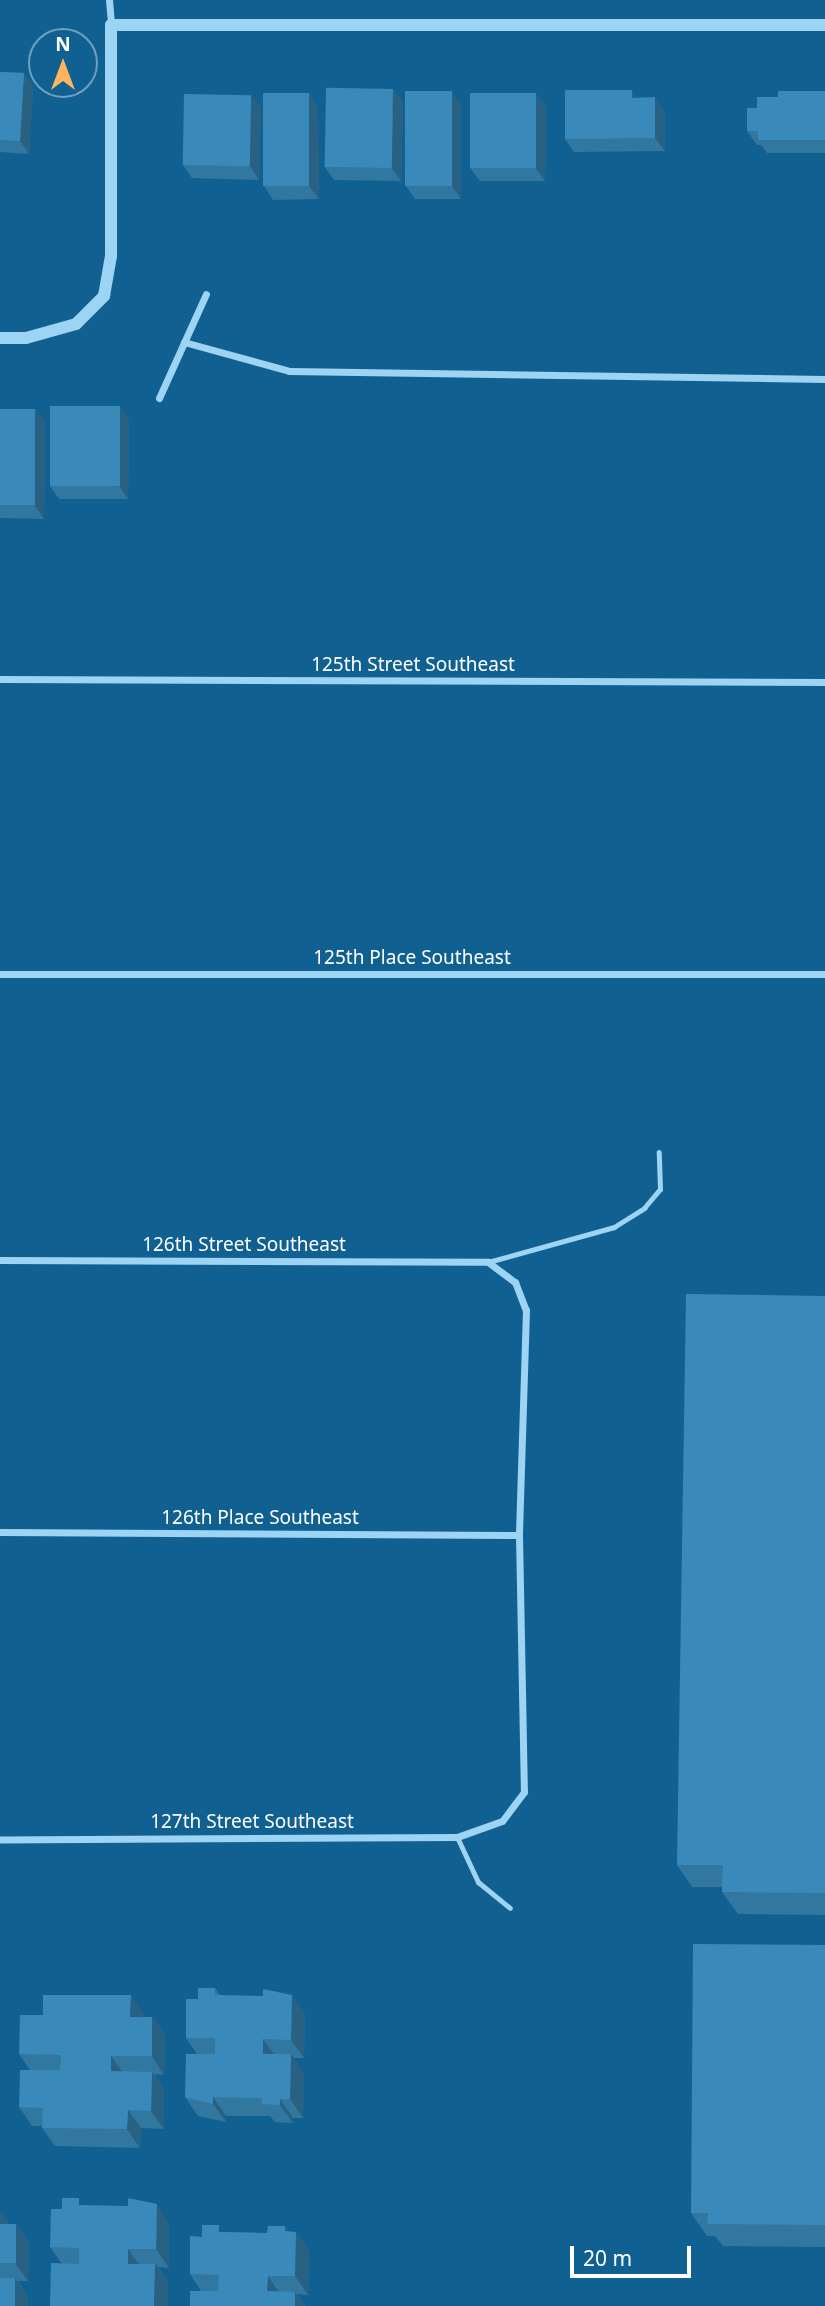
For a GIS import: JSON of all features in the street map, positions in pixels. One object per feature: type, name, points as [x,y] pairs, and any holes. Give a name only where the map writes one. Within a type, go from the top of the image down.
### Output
[{"type":"street","points":[[0,338],[26,338],[76,324],[104,296],[111,256],[109,0]]},
{"type":"street","points":[[111,25],[825,25]]},
{"type":"street","points":[[159,398],[205,293]]},
{"type":"street","points":[[184,342],[289,371],[825,379]]},
{"type":"street","name":"125th Street Southeast","points":[[0,679],[825,682]]},
{"type":"street","name":"125th Place Southeast","points":[[0,974],[825,974]]},
{"type":"street","name":"126th Street Southeast","points":[[0,1260],[488,1262]]},
{"type":"street","points":[[488,1262],[515,1282],[526,1310],[519,1535]]},
{"type":"street","name":"126th Place Southeast","points":[[0,1532],[519,1535]]},
{"type":"street","name":"127th Street Southeast","points":[[0,1839],[457,1837],[502,1821],[524,1793],[519,1535]]},
{"type":"lane","points":[[488,1262],[614,1227],[644,1208],[660,1189],[659,1152]]},
{"type":"lane","points":[[457,1837],[478,1882],[510,1908]]},
{"type":"building","points":[[0,72],[24,73],[20,141],[0,140]]},
{"type":"building","points":[[326,88],[393,89],[392,168],[325,167]]},
{"type":"building","points":[[565,90],[632,90],[632,98],[655,97],[655,138],[565,139]]},
{"type":"building","points":[[405,91],[452,91],[452,186],[405,186]]},
{"type":"building","points":[[778,91],[825,91],[825,140],[758,140],[758,131],[747,131],[747,108],[757,108],[757,97],[778,97]]},
{"type":"building","points":[[263,93],[309,93],[309,186],[263,186]]},
{"type":"building","points":[[470,93],[536,93],[536,168],[470,168]]},
{"type":"building","points":[[184,94],[251,95],[250,166],[183,165]]},
{"type":"building","points":[[50,406],[120,406],[120,486],[50,486]]},
{"type":"building","points":[[0,409],[35,409],[35,505],[0,505]]},
{"type":"building","points":[[686,1294],[825,1296],[825,1893],[722,1892],[723,1865],[677,1865]]},
{"type":"building","points":[[693,1944],[825,1945],[825,2225],[707,2224],[708,2213],[691,2213]]},
{"type":"building","points":[[198,1988],[215,1988],[215,1995],[263,1996],[263,1989],[292,1995],[291,2040],[263,2039],[263,2054],[291,2054],[290,2099],[280,2099],[280,2105],[262,2104],[262,2098],[213,2097],[213,2104],[185,2097],[186,2054],[215,2054],[215,2038],[186,2038],[186,1999],[198,1999]]},
{"type":"building","points":[[43,1995],[131,1995],[130,2017],[152,2017],[152,2056],[111,2056],[111,2071],[152,2072],[151,2111],[128,2110],[127,2129],[42,2128],[43,2108],[19,2107],[20,2070],[60,2070],[61,2055],[19,2054],[20,2015],[43,2015]]},
{"type":"building","points":[[62,2198],[79,2198],[79,2205],[128,2206],[128,2198],[157,2204],[156,2249],[128,2249],[128,2264],[155,2264],[154,2306],[50,2306],[51,2263],[79,2264],[79,2248],[50,2247],[51,2209],[62,2209]]},
{"type":"building","points":[[0,2224],[16,2224],[16,2263],[0,2263]]},
{"type":"building","points":[[202,2225],[219,2225],[219,2232],[267,2233],[268,2226],[285,2226],[285,2231],[296,2232],[295,2276],[268,2276],[267,2291],[295,2292],[295,2306],[190,2306],[190,2291],[218,2291],[219,2275],[190,2274],[190,2236],[202,2237]]},
{"type":"building","points":[[0,2278],[15,2278],[15,2306],[0,2306]]}]
